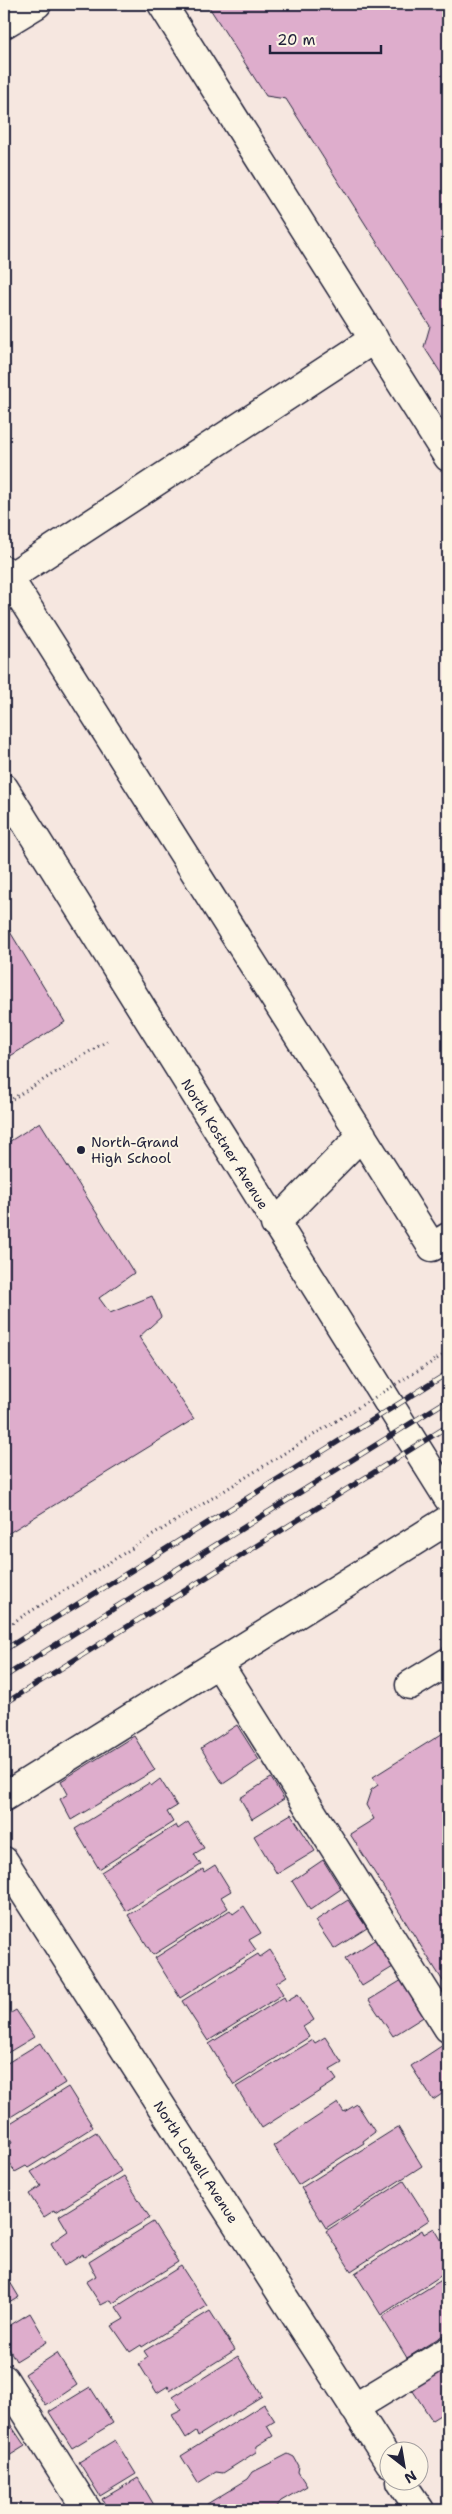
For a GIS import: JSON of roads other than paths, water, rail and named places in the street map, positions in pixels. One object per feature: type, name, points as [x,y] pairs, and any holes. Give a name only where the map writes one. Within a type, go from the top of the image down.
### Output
[{"type":"street","points":[[4,24],[37,4]]},
{"type":"street","points":[[162,4],[448,457]]},
{"type":"street","points":[[374,339],[5,576],[362,1135],[440,1242]]},
{"type":"street","name":"North Kostner Avenue","points":[[4,788],[448,1498]]},
{"type":"street","points":[[275,1224],[362,1135]]},
{"type":"street","points":[[4,1797],[448,1520]]},
{"type":"street","points":[[410,1685],[448,1662]]},
{"type":"street","points":[[218,1663],[448,2028]]},
{"type":"street","name":"North Lowell Avenue","points":[[4,1861],[380,2448]]},
{"type":"street","points":[[354,2408],[448,2351]]},
{"type":"street","points":[[4,2379],[86,2510]]},
{"type":"street","points":[[408,2492],[420,2510]]},
{"type":"railway","points":[[4,1650],[448,1373]]},
{"type":"railway","points":[[4,1677],[448,1400]]},
{"type":"railway","points":[[4,1704],[448,1426]]},
{"type":"place","name":"North-Grand High School","points":[[81,1150]]}]
